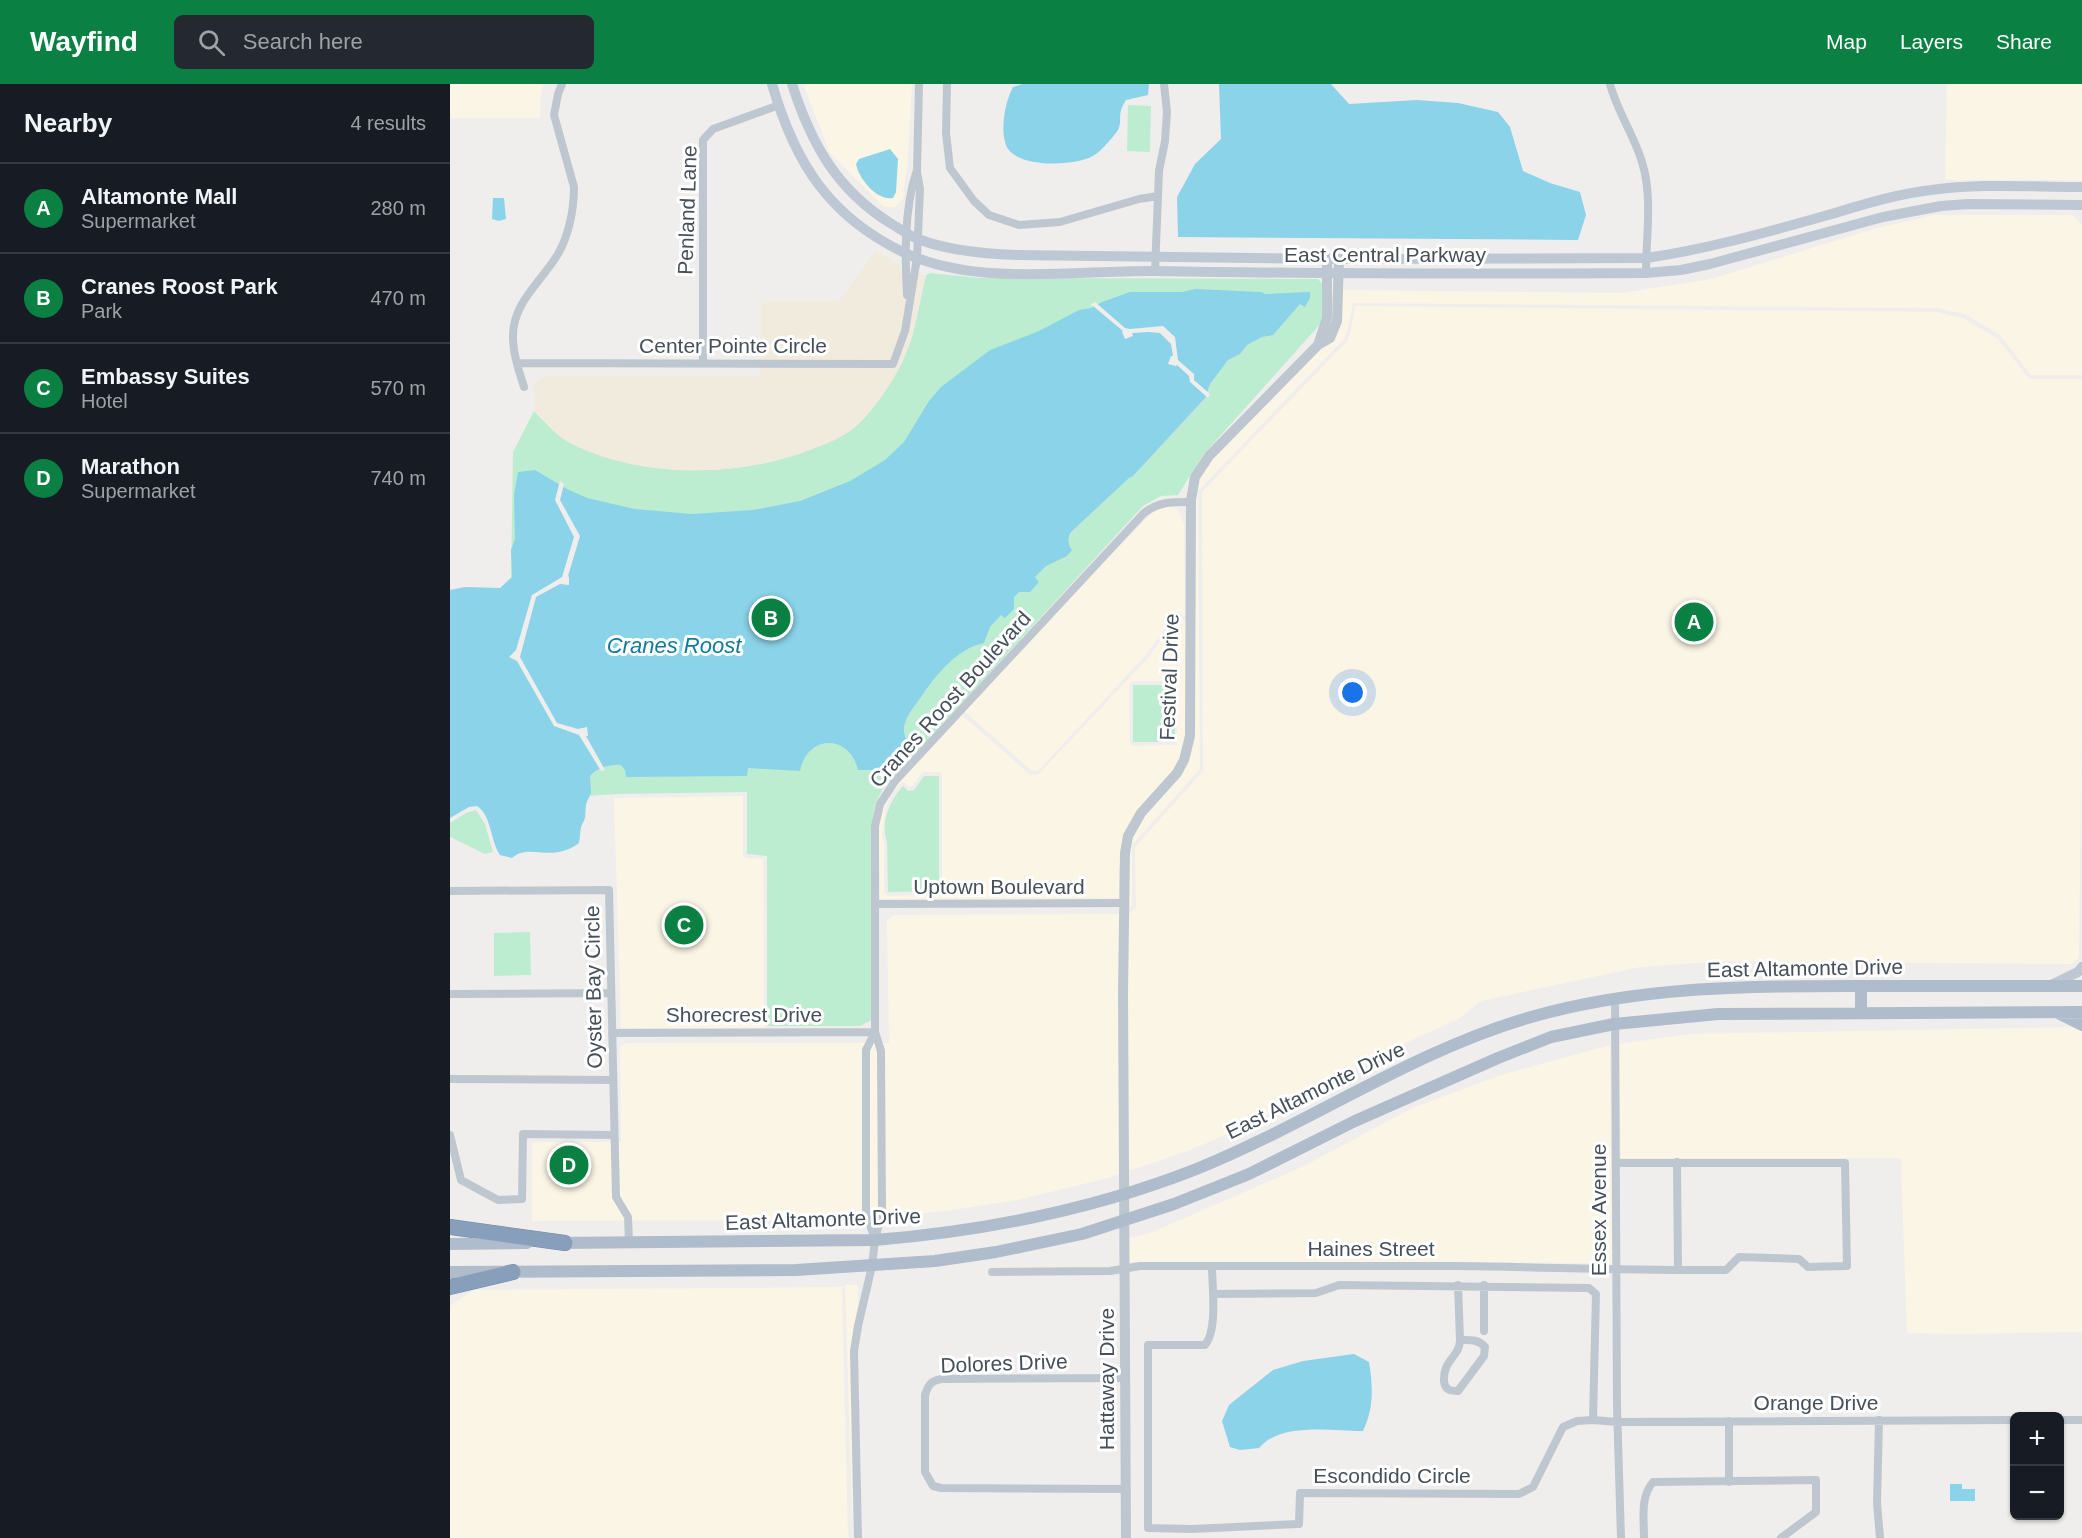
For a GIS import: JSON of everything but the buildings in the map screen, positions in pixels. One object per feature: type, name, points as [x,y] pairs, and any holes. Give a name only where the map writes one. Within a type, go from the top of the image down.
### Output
[{"type":"highway","points":[[450,1227],[565,1243]]},
{"type":"highway","points":[[450,1287],[513,1272]]},
{"type":"main road","name":"East Central Parkway","points":[[772,84],[797,153],[825,195],[846,215],[874,237],[918,258],[962,270],[1003,274],[1646,273],[1681,270],[1710,264],[1883,217],[1941,206],[1968,204],[2082,205]]},
{"type":"main road","name":"East Central Parkway","points":[[792,84],[813,141],[832,171],[858,200],[879,216],[919,239],[976,253],[1339,260],[1646,258],[1705,247],[1931,189],[2082,187]]},
{"type":"main road","points":[[2049,986],[2078,972],[2082,967]]},
{"type":"main road","name":"East Altamonte Drive","points":[[450,1244],[875,1240],[1004,1224],[1066,1210],[1200,1168],[1396,1071],[1468,1040],[1528,1018],[1615,998],[1676,990],[1741,986],[2082,986]]},
{"type":"main road","points":[[1861,986],[1861,1013]]},
{"type":"main road","points":[[2056,1012],[2082,1025]]},
{"type":"main road","points":[[450,1272],[796,1270],[935,1261],[996,1252],[1082,1234],[1174,1204],[1248,1174],[1355,1121],[1498,1058],[1551,1038],[1614,1024],[1718,1014],[2082,1012]]},
{"type":"street","points":[[524,387],[512,336],[519,306],[558,253],[569,228],[572,207],[574,187],[554,115],[561,84]]},
{"type":"street","points":[[917,172],[919,84]]},
{"type":"street","points":[[947,84],[946,133],[950,168],[974,201],[989,215],[1019,225],[1060,222],[1139,199],[1158,196]]},
{"type":"street","points":[[1155,272],[1159,171],[1165,141],[1167,112],[1164,84]]},
{"type":"street","points":[[1610,84],[1614,101],[1641,159],[1647,179],[1646,273]]},
{"type":"street","name":"Penland Lane","points":[[704,363],[704,140],[713,129],[778,105]]},
{"type":"street","name":"Center Pointe Circle","points":[[517,363],[893,364],[905,331],[918,258],[920,189],[917,172]]},
{"type":"street","name":"Center Pointe Circle","points":[[907,311],[905,253],[912,186],[917,172]]},
{"type":"street","name":"Festival Drive","points":[[1327,259],[1333,273]]},
{"type":"street","name":"Festival Drive","points":[[1124,1221],[1123,870],[1128,836],[1141,813],[1177,773],[1184,760],[1190,736],[1191,502],[1195,477],[1209,456],[1318,345],[1327,318],[1333,273],[1339,260]]},
{"type":"street","name":"Cranes Roost Boulevard","points":[[858,1538],[854,1351],[882,1212],[881,1051],[875,1032],[875,826],[880,804],[890,786],[1144,513],[1167,501],[1191,502]]},
{"type":"street","name":"Oyster Bay Circle","points":[[450,891],[609,890],[616,1197],[628,1217],[630,1242]]},
{"type":"street","name":"Uptown Boulevard","points":[[876,904],[1123,903]]},
{"type":"street","points":[[450,994],[611,993]]},
{"type":"street","name":"Essex Avenue","points":[[1615,998],[1616,1270],[1621,1538]]},
{"type":"street","name":"Cranes Roost Boulevard","points":[[875,1032],[866,1050],[866,1214],[875,1240]]},
{"type":"street","name":"Shorecrest Drive","points":[[612,1033],[875,1032]]},
{"type":"street","points":[[450,1079],[613,1080]]},
{"type":"street","points":[[450,1135],[461,1180],[498,1200],[522,1199],[523,1134],[614,1135]]},
{"type":"street","points":[[1616,1163],[1677,1162],[1678,1270]]},
{"type":"street","name":"Haines Street","points":[[992,1272],[1110,1271],[1140,1266],[1726,1270],[1739,1257],[1799,1259],[1808,1267],[1847,1266],[1845,1163],[1677,1162]]},
{"type":"street","name":"Hattaway Drive","points":[[1124,1221],[1126,1538]]},
{"type":"street","name":"Escondido Circle","points":[[1212,1266],[1213,1321],[1210,1340],[1205,1345],[1148,1345],[1148,1528],[1192,1529],[1299,1524],[1300,1493],[1519,1494],[1533,1487],[1563,1427],[1577,1421],[1618,1422]]},
{"type":"street","points":[[1212,1294],[1316,1293],[1339,1285],[1589,1288],[1596,1294],[1593,1420]]},
{"type":"street","points":[[1458,1285],[1460,1340],[1458,1349],[1444,1370],[1444,1387],[1454,1391],[1458,1391],[1484,1356],[1485,1347],[1481,1343],[1474,1340],[1460,1340]]},
{"type":"street","points":[[1484,1285],[1484,1331]]},
{"type":"street","name":"Dolores Drive","points":[[1126,1378],[941,1379],[933,1381],[927,1387],[925,1395],[925,1473],[933,1486],[941,1488],[1126,1489]]},
{"type":"street","points":[[1879,1420],[1877,1503],[1880,1538]]},
{"type":"street","name":"Orange Drive","points":[[1618,1422],[2010,1420]]},
{"type":"street","points":[[2064,1420],[2082,1420]]},
{"type":"street","points":[[1729,1421],[1729,1482]]},
{"type":"street","points":[[1644,1538],[1644,1502],[1647,1490],[1653,1482],[1816,1480],[1816,1512],[1781,1538]]},
{"type":"shaded area","points":[[450,84],[544,84],[541,92],[540,118],[450,118]]},
{"type":"shaded area","points":[[803,84],[912,84],[903,199],[895,207],[884,207],[830,153]]},
{"type":"shaded area","points":[[1947,84],[2082,84],[2082,180],[1945,180]]},
{"type":"shaded area","points":[[1935,215],[2073,215],[2082,225],[2082,375],[2031,375],[2000,335],[1965,314],[1936,308],[1353,303],[1344,339],[1198,491],[1200,769],[1132,845],[1132,906],[1127,910],[1127,871],[1132,838],[1144,816],[1183,773],[1194,737],[1196,502],[1199,479],[1212,459],[1325,343],[1337,290],[1622,293],[1711,279],[1877,228]]},
{"type":"shaded area","points":[[1355,306],[1936,312],[1963,318],[1998,339],[2029,379],[2082,379],[2079,957],[2072,964],[1724,961],[1640,967],[1481,1001],[1457,1020],[1412,1040],[1221,1137],[1185,1152],[1108,1178],[1022,1199],[909,1215],[894,1220],[532,1221],[532,1142],[621,1142],[620,1046],[627,1043],[889,1043],[887,921],[894,915],[1128,914],[1136,908],[1135,847],[1203,771],[1202,492],[1347,341]]},
{"type":"shaded area","points":[[1165,506],[1177,508],[1184,524],[1185,617],[1178,611],[1145,656],[1038,771],[1032,771],[964,711],[1102,564],[1156,509]]},
{"type":"shaded area","points":[[1178,616],[1184,621],[1187,620],[1186,735],[1180,759],[1174,770],[1138,809],[1126,830],[1119,870],[1119,898],[880,899],[879,826],[884,806],[891,794],[885,809],[882,836],[884,892],[888,896],[940,895],[942,891],[942,776],[940,772],[923,772],[912,786],[909,787],[904,782],[893,792],[898,784],[962,715],[1029,774],[1038,775],[1147,659]],"holes":[[[1132,681],[1175,681],[1178,683],[1177,745],[1133,746],[1130,744],[1129,685]]]},
{"type":"shaded area","points":[[743,796],[743,855],[746,858],[763,859],[764,1028],[621,1028],[614,798]]},
{"type":"shaded area","points":[[2077,1027],[2082,1031],[2082,1332],[1907,1333],[1901,1158],[1621,1158],[1618,1044],[1690,1034]]},
{"type":"shaded area","points":[[1610,1045],[1612,1265],[1459,1262],[1129,1262],[1129,1238],[1150,1233],[1304,1166],[1412,1108],[1501,1075]]},
{"type":"shaded area","points":[[845,1285],[858,1285],[858,1304],[850,1352],[853,1538]]},
{"type":"shaded area","points":[[842,1287],[848,1538],[450,1538],[450,1306],[473,1290]]},
{"type":"green space","points":[[1128,105],[1151,106],[1150,152],[1127,151]]},
{"type":"green space","name":"Cranes Roost","points":[[931,273],[978,278],[1318,279],[1326,288],[1323,321],[1203,455],[1178,495],[1161,496],[1143,506],[882,790],[875,805],[871,827],[872,1017],[870,1021],[860,1026],[767,1026],[767,856],[747,854],[747,792],[573,797],[511,578],[513,452],[534,411],[555,432],[568,441],[625,462],[657,468],[721,469],[753,465],[783,459],[827,443],[848,432],[860,422],[881,398],[894,377],[910,344],[926,275]]},
{"type":"green space","points":[[1133,685],[1175,685],[1175,742],[1133,742]]},
{"type":"green space","points":[[924,776],[939,776],[939,891],[888,892],[885,835],[887,812],[903,786],[908,791],[914,790]]},
{"type":"green space","points":[[476,810],[485,824],[493,852],[485,854],[450,837],[450,823]]},
{"type":"green space","points":[[530,932],[531,975],[494,976],[494,933]]},
{"type":"sand","points":[[876,250],[899,265],[902,271],[926,275],[913,333],[900,366],[888,388],[860,422],[834,440],[784,459],[753,465],[722,469],[657,468],[626,463],[568,442],[534,411],[536,399],[532,384],[547,376],[760,376],[761,301],[839,301]]},
{"type":"water","points":[[1023,84],[1149,84],[1148,95],[1126,100],[1120,113],[1118,130],[1098,152],[1076,161],[1048,163],[1021,158],[1012,153],[1004,139],[1003,124],[1008,100],[1013,87]]},
{"type":"water","points":[[1219,84],[1331,84],[1349,104],[1417,100],[1458,103],[1498,112],[1510,127],[1523,171],[1550,183],[1580,192],[1586,215],[1578,240],[1178,237],[1177,197],[1195,164],[1221,139]]},
{"type":"water","points":[[890,149],[898,159],[896,192],[893,198],[887,198],[870,188],[856,164],[859,159]]},
{"type":"water","points":[[493,198],[504,198],[506,219],[499,221],[492,219]]},
{"type":"water","name":"Cranes Roost","points":[[1195,289],[1265,294],[1310,292],[1310,298],[1305,307],[1300,304],[1273,335],[1262,337],[1247,345],[1240,354],[1228,360],[1210,384],[1205,398],[1132,477],[1071,532],[1068,541],[1072,550],[1067,556],[1046,566],[1035,577],[1039,582],[1030,592],[1019,592],[1014,597],[1014,609],[1005,618],[1001,615],[990,627],[984,643],[965,650],[942,670],[907,718],[904,732],[911,749],[891,770],[858,770],[847,750],[829,743],[811,750],[804,759],[800,771],[748,768],[747,776],[626,777],[621,765],[608,766],[590,776],[591,793],[586,804],[579,843],[559,852],[526,852],[512,858],[500,855],[486,816],[477,806],[469,807],[450,818],[450,590],[465,587],[500,588],[512,577],[511,550],[515,539],[514,495],[518,472],[535,470],[587,498],[635,509],[692,514],[753,510],[800,501],[850,481],[885,460],[904,442],[929,401],[941,387],[990,350],[1039,331],[1079,310],[1091,308],[1130,292],[1183,292]]},
{"type":"water","points":[[1354,1354],[1369,1362],[1371,1406],[1363,1431],[1293,1431],[1268,1440],[1259,1448],[1240,1450],[1230,1447],[1222,1421],[1229,1405],[1273,1370],[1303,1361]]},
{"type":"water","points":[[1950,1484],[1962,1484],[1962,1489],[1975,1489],[1975,1501],[1950,1501]]},
{"type":"pier","points":[[1095,302],[1125,328],[1163,326],[1175,337],[1178,360],[1194,374],[1194,380],[1210,394],[1208,398],[1190,382],[1189,376],[1177,365],[1168,364],[1173,356],[1171,344],[1160,333],[1132,333],[1133,336],[1125,339],[1123,331],[1090,305]]},
{"type":"pier","points":[[560,481],[564,484],[560,500],[580,536],[568,576],[569,585],[560,584],[536,597],[520,657],[557,723],[578,729],[587,727],[588,736],[586,736],[605,770],[601,771],[579,735],[554,726],[517,661],[509,657],[516,650],[532,595],[562,577],[574,537],[555,500]]},
{"type":"place","name":"Cranes Roost Park","points":[[771,618]]},
{"type":"place","name":"Altamonte Mall","points":[[1694,622]]},
{"type":"place","name":"Embassy Suites","points":[[684,925]]},
{"type":"place","name":"Marathon","points":[[569,1165]]}]
